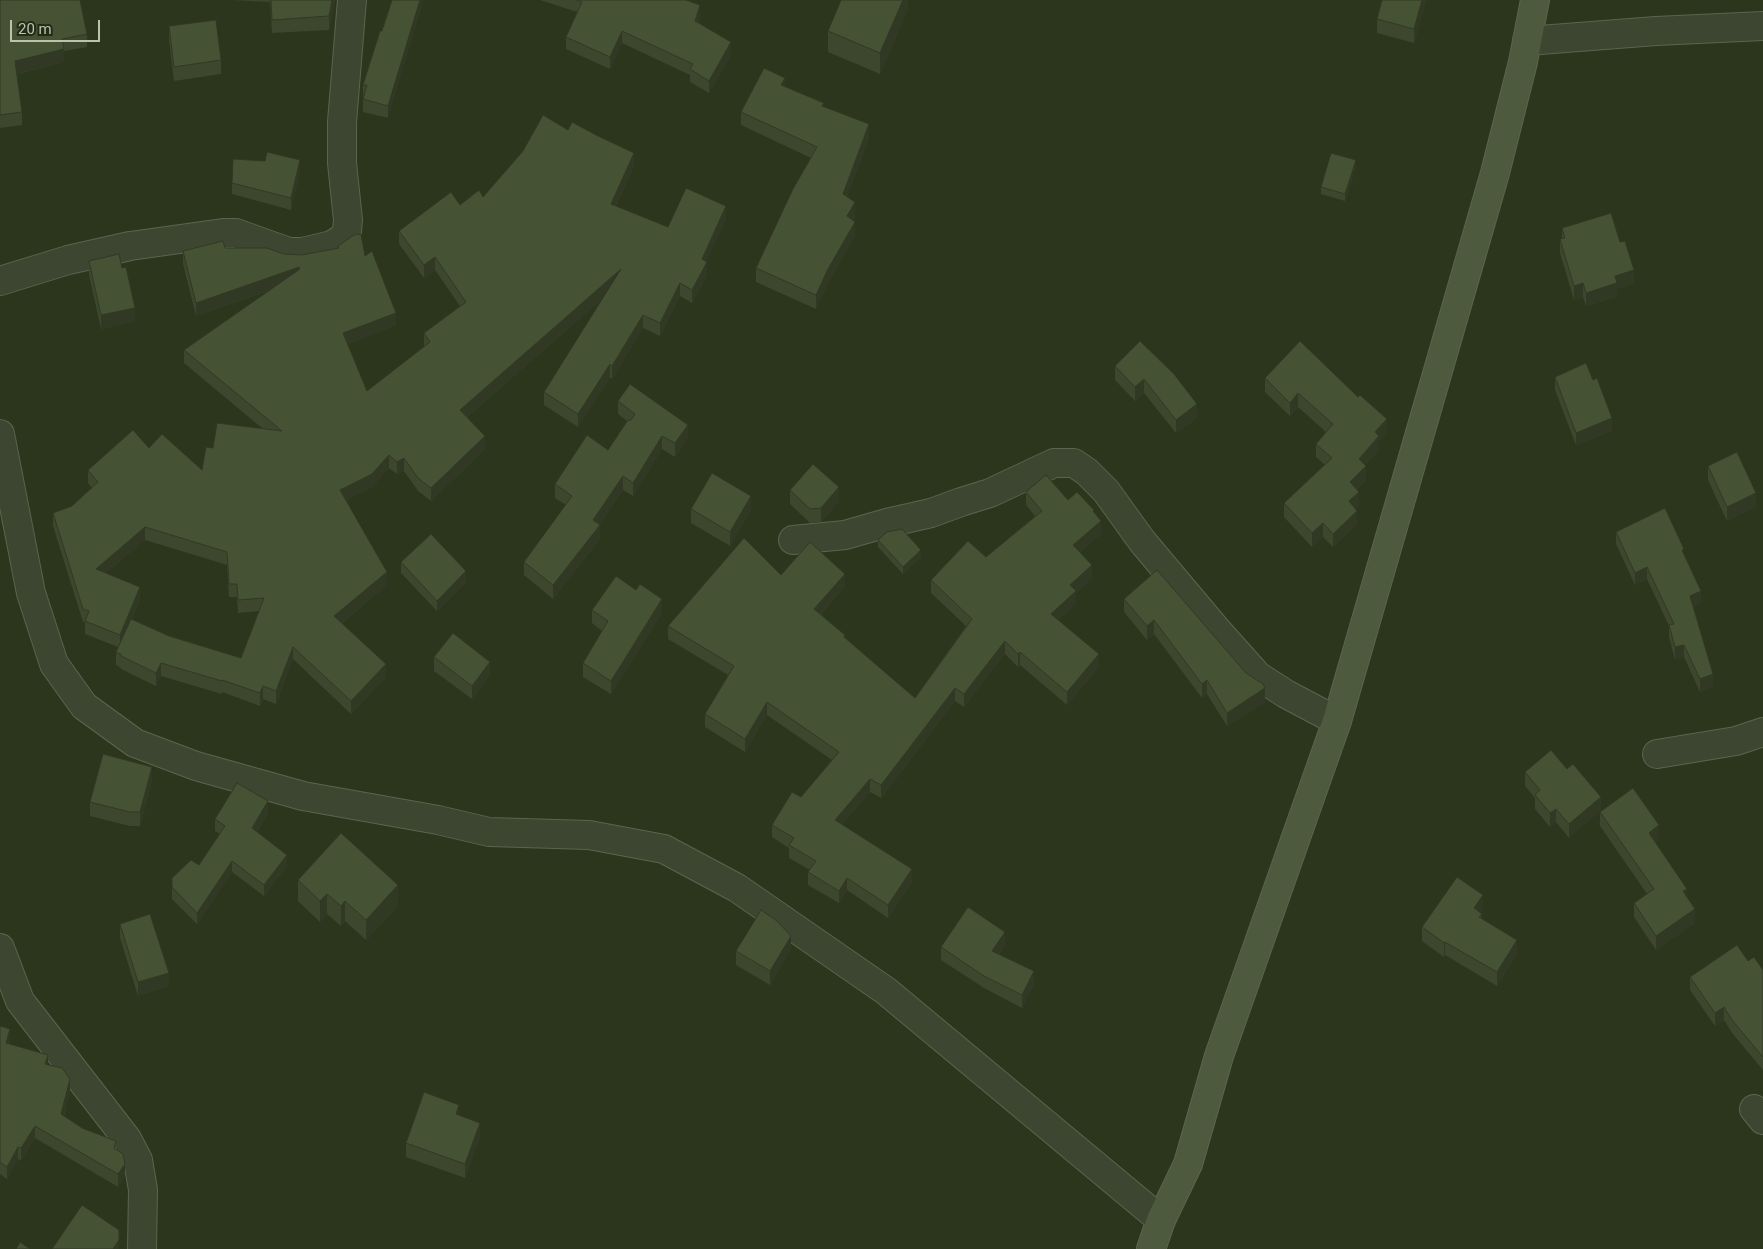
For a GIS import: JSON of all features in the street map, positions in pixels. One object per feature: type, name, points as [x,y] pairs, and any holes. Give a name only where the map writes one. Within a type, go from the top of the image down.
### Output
[{"type":"street","points":[[0,281],[68,260],[130,246],[223,233],[236,233],[289,252],[302,252],[332,245],[343,238],[347,231],[348,220],[342,162],[342,122],[352,0]]},
{"type":"street","points":[[1151,1249],[1188,1164],[1219,1056],[1337,721],[1496,173],[1535,0]]},
{"type":"street","points":[[1527,41],[1656,31],[1763,26]]},
{"type":"street","points":[[2,452],[31,593],[54,664],[84,706],[135,742],[196,766],[303,796],[438,820],[489,832],[589,835],[664,849],[737,888],[886,991],[1162,1220]]},
{"type":"street","points":[[793,540],[845,535],[931,513],[990,493],[1054,463],[1074,463],[1087,472],[1106,491],[1142,541],[1258,676],[1286,694],[1337,721]]},
{"type":"street","points":[[1656,754],[1736,741],[1763,732]]},
{"type":"street","points":[[0,948],[20,1001],[127,1138],[138,1160],[143,1190],[142,1249]]},
{"type":"building","points":[[0,0],[80,0],[87,34],[62,39],[64,49],[15,61],[22,112],[0,115]]},
{"type":"building","points":[[271,0],[332,0],[329,16],[272,20]]},
{"type":"building","points":[[392,0],[420,0],[388,106],[363,99],[367,85],[363,85]]},
{"type":"building","points":[[577,0],[686,0],[700,5],[695,21],[731,42],[709,81],[690,69],[693,64],[622,31],[610,57],[566,37],[582,2]]},
{"type":"building","points":[[841,0],[903,0],[880,53],[828,31]]},
{"type":"building","points":[[1382,0],[1422,0],[1414,29],[1377,19]]},
{"type":"building","points":[[216,20],[221,60],[174,67],[169,26]]},
{"type":"building","points":[[764,68],[785,78],[781,85],[824,103],[822,106],[869,124],[843,194],[855,202],[847,216],[855,222],[828,269],[816,295],[756,268],[793,189],[817,147],[741,112]]},
{"type":"building","points":[[543,115],[568,130],[572,122],[634,153],[611,204],[668,227],[686,188],[726,206],[702,259],[707,262],[692,290],[680,283],[660,323],[643,315],[612,366],[610,364],[578,414],[544,392],[621,269],[460,410],[485,436],[431,488],[418,478],[404,458],[397,462],[389,455],[372,474],[340,490],[387,572],[334,616],[386,664],[351,701],[293,647],[276,691],[263,686],[260,693],[161,663],[156,673],[121,656],[116,652],[131,619],[169,636],[241,658],[264,598],[238,600],[237,584],[229,584],[227,552],[145,527],[96,569],[140,587],[120,635],[85,621],[89,611],[83,609],[53,513],[72,506],[98,482],[88,470],[133,430],[149,448],[162,434],[202,470],[206,447],[213,448],[217,423],[282,431],[184,350],[300,269],[299,267],[196,303],[183,251],[223,241],[225,248],[267,248],[284,254],[302,255],[339,248],[338,246],[354,235],[361,234],[365,256],[372,251],[396,313],[343,333],[367,391],[430,342],[424,333],[466,302],[435,257],[424,265],[399,231],[451,192],[460,205],[479,190],[483,197],[523,151]]},
{"type":"building","points":[[267,152],[300,160],[291,198],[232,183],[233,159],[265,161]]},
{"type":"building","points":[[1331,153],[1356,160],[1345,194],[1321,187]]},
{"type":"building","points":[[1611,213],[1620,242],[1625,241],[1634,270],[1615,276],[1617,283],[1586,293],[1583,283],[1574,286],[1560,239],[1565,238],[1562,228]]},
{"type":"building","points":[[119,254],[122,268],[126,267],[135,308],[101,315],[89,261]]},
{"type":"building","points":[[1140,341],[1174,374],[1197,404],[1176,420],[1144,379],[1135,387],[1115,366]]},
{"type":"building","points":[[1300,341],[1358,397],[1360,395],[1387,419],[1375,432],[1379,436],[1359,459],[1366,466],[1350,482],[1359,492],[1349,501],[1357,511],[1333,534],[1323,523],[1312,533],[1284,503],[1332,458],[1316,444],[1333,424],[1298,393],[1290,403],[1265,378]]},
{"type":"building","points":[[1586,363],[1593,380],[1597,378],[1612,418],[1576,433],[1555,377]]},
{"type":"building","points":[[630,384],[688,425],[675,443],[662,436],[633,483],[623,476],[593,520],[600,525],[553,585],[524,562],[572,496],[555,484],[587,435],[608,450],[628,420],[630,421],[635,414],[618,401]]},
{"type":"building","points":[[1737,452],[1756,493],[1727,507],[1708,466]]},
{"type":"building","points":[[813,464],[839,487],[821,508],[810,509],[790,490]]},
{"type":"building","points":[[712,473],[751,496],[730,532],[691,509]]},
{"type":"building","points":[[1046,475],[1068,500],[1077,492],[1094,510],[1101,521],[1073,545],[1092,565],[1070,585],[1076,591],[1051,614],[1099,654],[1067,692],[1020,652],[1018,654],[1005,641],[964,694],[955,688],[881,785],[870,779],[835,820],[912,869],[888,905],[847,878],[839,891],[808,872],[816,861],[789,845],[794,838],[772,825],[792,792],[801,797],[839,752],[767,702],[745,739],[705,714],[734,666],[668,626],[744,538],[781,575],[810,542],[845,574],[814,609],[915,698],[972,619],[931,580],[968,541],[986,557],[1042,511],[1026,492]]},
{"type":"building","points":[[1665,508],[1701,591],[1690,596],[1713,674],[1700,679],[1684,645],[1675,647],[1669,625],[1674,624],[1647,567],[1635,573],[1616,532]]},
{"type":"building","points":[[902,529],[921,550],[903,567],[878,540],[887,532]]},
{"type":"building","points":[[431,534],[466,571],[437,601],[401,562]]},
{"type":"building","points":[[1157,570],[1246,673],[1263,684],[1265,688],[1227,713],[1207,680],[1202,684],[1154,620],[1147,626],[1124,599]]},
{"type":"building","points":[[616,576],[636,590],[640,584],[662,599],[611,681],[583,663],[608,621],[592,610]]},
{"type":"building","points":[[453,633],[490,662],[472,686],[434,657]]},
{"type":"building","points":[[1551,750],[1567,769],[1573,764],[1601,797],[1569,824],[1556,809],[1550,813],[1535,795],[1540,790],[1525,772]]},
{"type":"building","points":[[103,754],[152,767],[140,812],[130,812],[90,802]]},
{"type":"building","points":[[237,783],[268,801],[252,828],[287,855],[264,885],[232,861],[197,913],[172,887],[172,878],[191,860],[199,865],[225,826],[215,819]]},
{"type":"building","points":[[1633,788],[1659,825],[1649,833],[1687,889],[1683,891],[1695,909],[1656,936],[1634,903],[1654,889],[1600,812]]},
{"type":"building","points":[[341,833],[398,885],[366,920],[345,901],[341,906],[327,894],[320,901],[298,880]]},
{"type":"building","points":[[1457,877],[1483,895],[1474,908],[1482,914],[1479,917],[1517,940],[1497,972],[1444,943],[1422,927]]},
{"type":"building","points":[[968,907],[1005,932],[992,951],[1034,971],[1022,995],[984,976],[941,947]]},
{"type":"building","points":[[761,910],[777,921],[791,936],[770,971],[736,951]]},
{"type":"building","points":[[150,914],[169,973],[138,982],[120,924]]},
{"type":"building","points":[[1737,945],[1748,961],[1754,957],[1763,970],[1763,1057],[1732,1020],[1724,1007],[1715,1013],[1690,977]]},
{"type":"building","points":[[0,1026],[10,1029],[6,1043],[48,1055],[45,1064],[62,1068],[70,1079],[61,1114],[82,1128],[116,1141],[114,1148],[123,1154],[125,1164],[118,1174],[35,1126],[21,1148],[18,1147],[7,1167],[0,1162]]},
{"type":"building","points":[[424,1092],[459,1105],[456,1114],[480,1123],[465,1164],[406,1143]]},
{"type":"building","points":[[82,1205],[119,1230],[119,1240],[113,1249],[52,1249]]},
{"type":"building","points":[[20,1242],[30,1249],[16,1249]]}]
